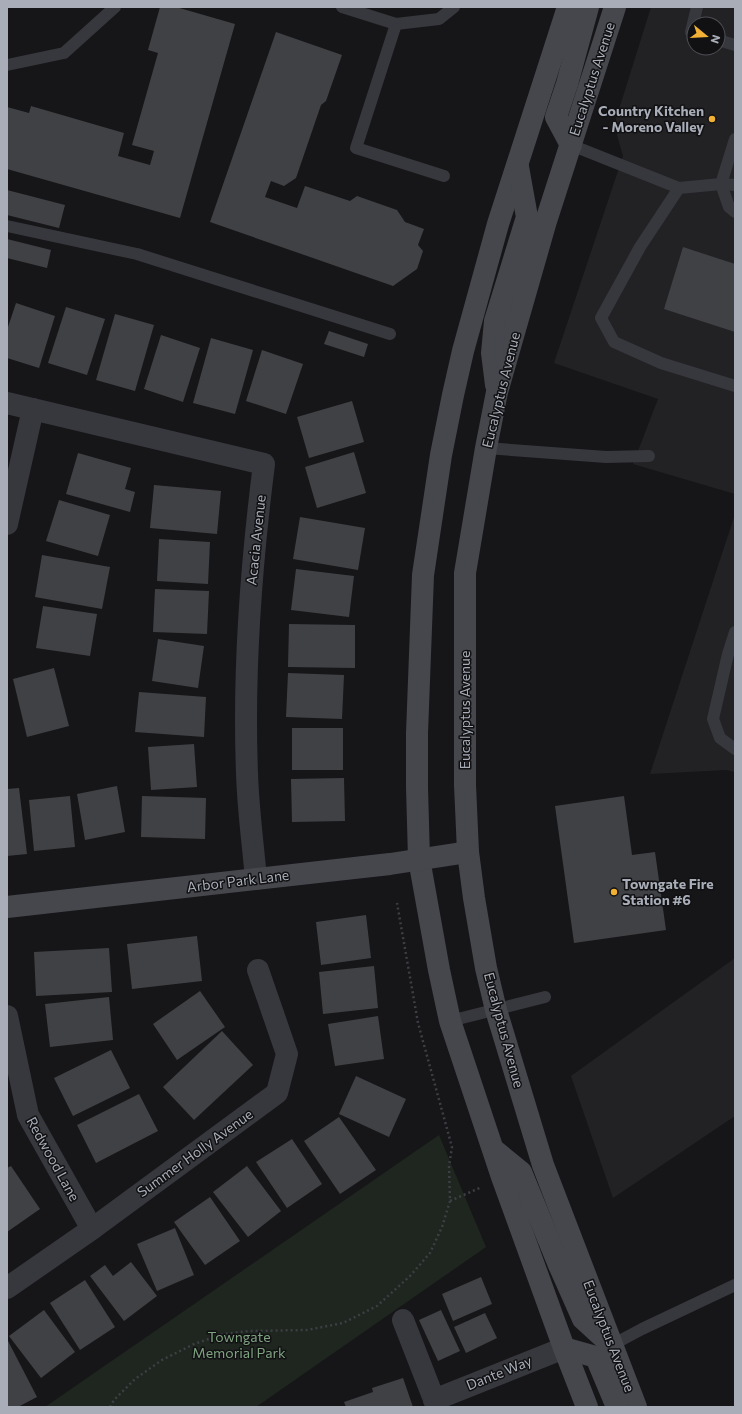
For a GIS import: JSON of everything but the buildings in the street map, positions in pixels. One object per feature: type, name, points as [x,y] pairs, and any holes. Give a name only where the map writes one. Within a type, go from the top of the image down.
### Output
[{"type":"main road","points":[[568,7],[498,224],[453,395],[423,575],[417,733],[419,859],[439,970],[450,1021],[502,1177],[587,1407]]},
{"type":"main road","points":[[571,145],[556,117],[567,84],[588,7]]},
{"type":"main road","name":"Eucalyptus Avenue","points":[[615,7],[546,221],[497,392],[486,448],[465,573],[464,777],[468,852],[475,905],[486,968],[496,1010],[543,1165],[636,1407]]},
{"type":"main road","points":[[497,392],[492,353],[495,320],[527,217],[518,164]]},
{"type":"main road","name":"Arbor Park Lane","points":[[7,907],[390,864],[468,852]]},
{"type":"main road","points":[[494,1150],[521,1172],[583,1319],[612,1345]]},
{"type":"main road","points":[[564,1348],[596,1357],[617,1407]]},
{"type":"street","name":"Acacia Avenue","points":[[7,403],[264,464],[252,584],[246,713],[247,774],[256,879]]},
{"type":"street","points":[[7,524],[33,409]]},
{"type":"street","name":"Summer Holly Avenue","points":[[7,1288],[92,1229],[277,1094],[287,1054],[258,970]]},
{"type":"street","name":"Redwood Lane","points":[[7,1016],[28,1115],[92,1229]]},
{"type":"street","points":[[403,1320],[435,1404]]},
{"type":"street","name":"Dante Way","points":[[435,1404],[564,1348]]},
{"type":"lane","points":[[7,65],[64,53],[115,7]]},
{"type":"lane","points":[[342,7],[396,24],[438,19],[454,7]]},
{"type":"lane","points":[[396,24],[356,148],[444,176]]},
{"type":"lane","points":[[735,139],[721,184],[729,207],[735,212]]},
{"type":"lane","points":[[571,145],[679,188],[735,184]]},
{"type":"lane","points":[[679,188],[640,247],[600,318],[614,342],[661,363],[735,386]]},
{"type":"lane","points":[[7,226],[137,254],[390,334]]},
{"type":"lane","points":[[486,448],[606,457],[649,456]]},
{"type":"lane","points":[[735,632],[728,654],[713,719],[720,738],[735,749]]},
{"type":"lane","points":[[450,1021],[545,997]]},
{"type":"lane","points":[[612,1345],[642,1329],[735,1285]]},
{"type":"path","points":[[110,1407],[114,1400],[135,1379],[162,1360],[194,1344],[223,1334],[249,1331],[307,1330],[343,1322],[377,1306],[410,1276],[430,1253],[442,1227],[450,1201],[449,1166],[452,1147],[418,1023],[397,903]]},
{"type":"path","points":[[450,1201],[502,1177]]},
{"type":"shaded area","points":[[651,7],[735,7],[735,494],[633,464],[658,399],[554,363],[623,156],[617,135],[616,119]]},
{"type":"shaded area","points":[[735,514],[735,772],[726,770],[650,774]]},
{"type":"shaded area","points":[[735,958],[735,1116],[613,1198],[571,1076]]},
{"type":"green space","name":"Towngate Memorial Park","points":[[439,1135],[486,1247],[256,1407],[45,1407]]},
{"type":"place","name":"Country Kitchen - Moreno Valley","points":[[712,119]]},
{"type":"place","name":"Towngate Fire Station #6","points":[[614,892]]}]
